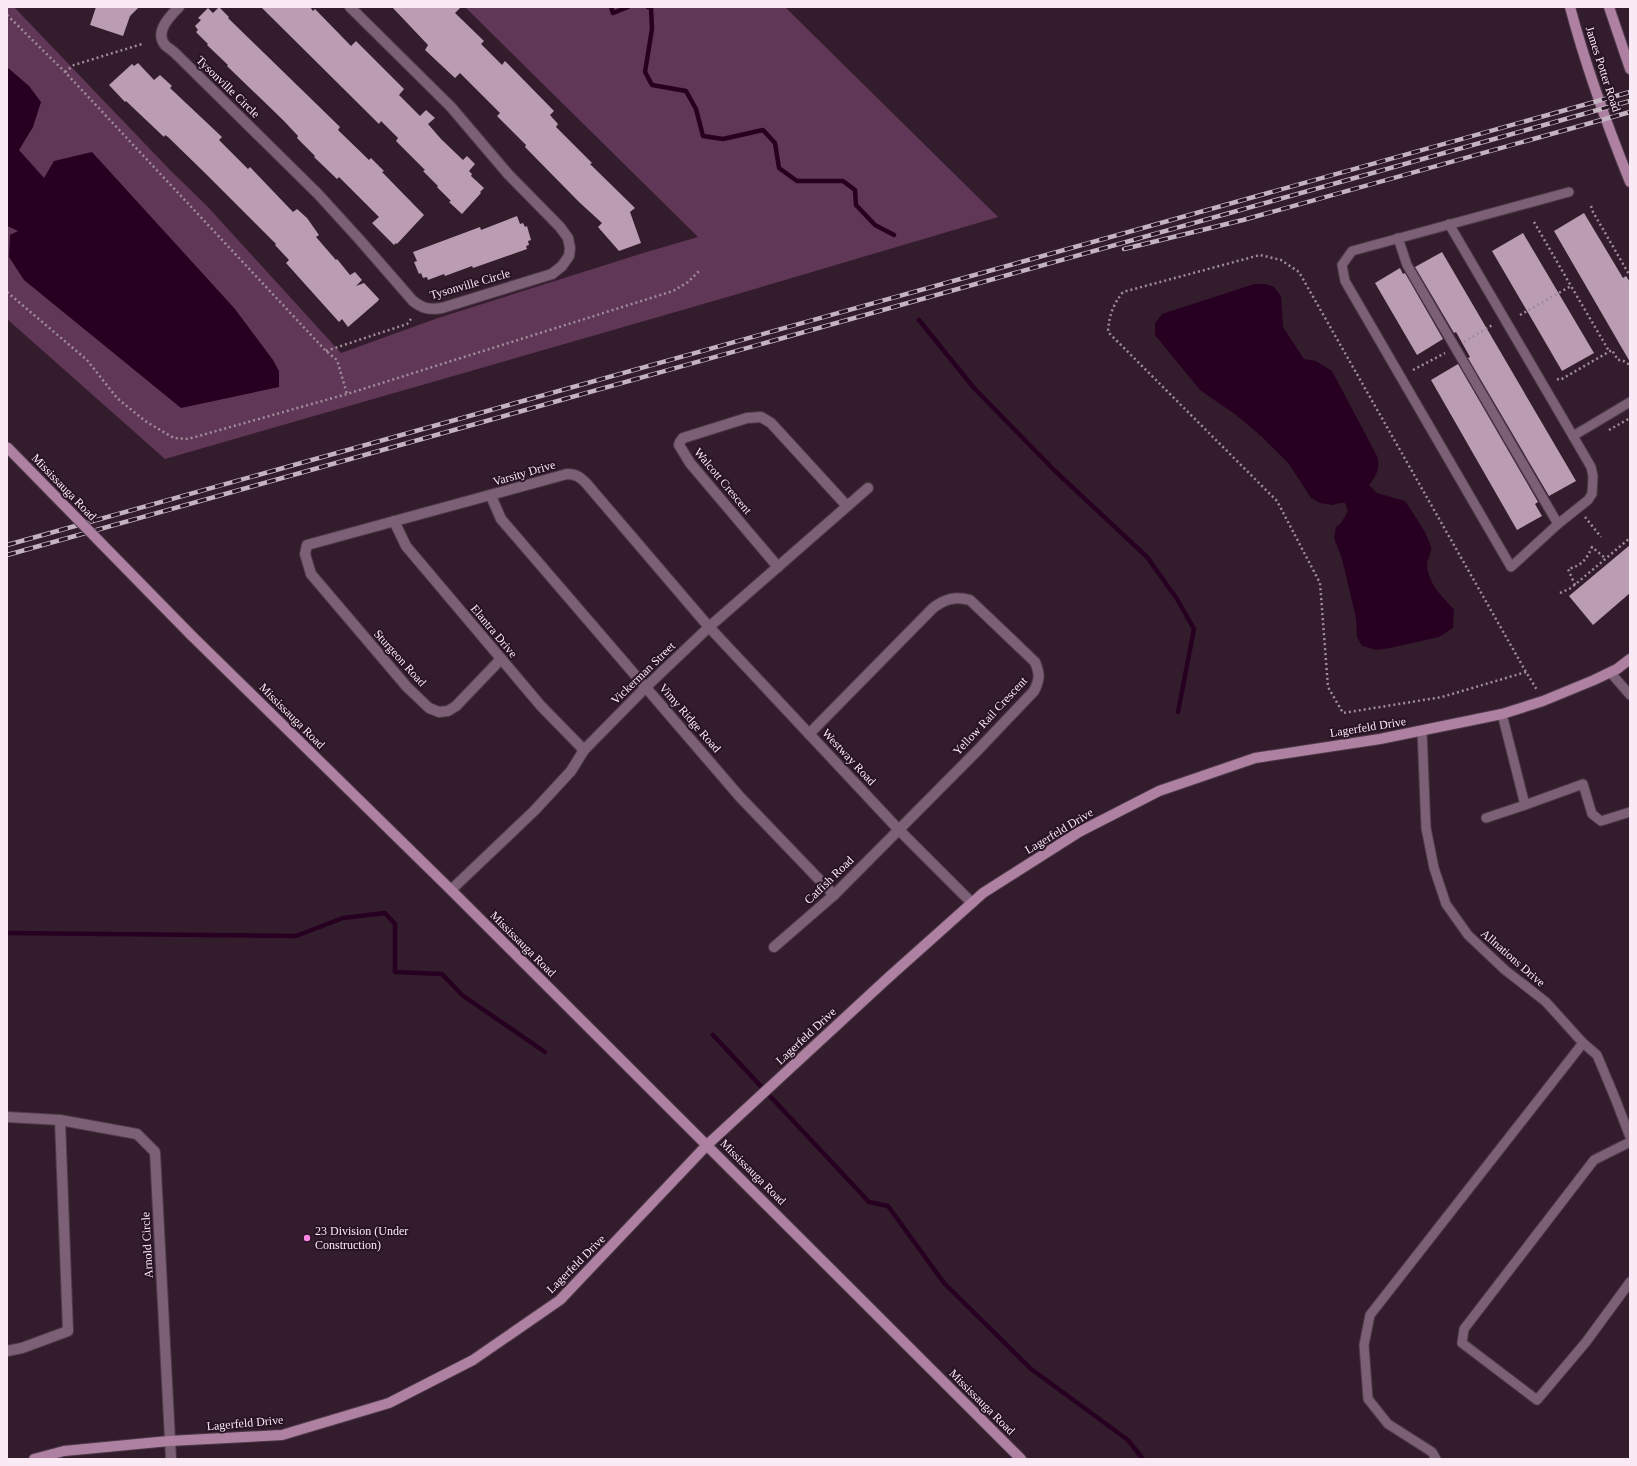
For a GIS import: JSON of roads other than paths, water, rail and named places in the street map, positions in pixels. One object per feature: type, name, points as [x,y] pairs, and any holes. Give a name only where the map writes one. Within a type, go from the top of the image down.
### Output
[{"type":"street","name":"Tysonville Circle","points":[[179,7],[168,18],[162,27],[164,44],[181,58],[318,194],[418,305],[431,310],[442,308],[552,274],[562,266],[569,256],[570,248],[568,238],[560,227],[508,174],[451,107],[350,7]]},
{"type":"street","name":"James Potter Road","points":[[1570,7],[1590,76],[1609,130],[1630,182]]},
{"type":"street","name":"James Potter Road","points":[[1609,7],[1630,69]]},
{"type":"street","name":"Walcott Crescent","points":[[778,567],[686,457],[679,445],[683,438],[756,416],[767,420],[847,506]]},
{"type":"street","name":"Mississauga Road","points":[[7,447],[192,636],[451,890],[1021,1459]]},
{"type":"street","name":"Varsity Drive","points":[[307,545],[491,496],[567,474],[574,474],[580,477],[592,489],[709,627]]},
{"type":"street","name":"Vickerman Street","points":[[451,890],[534,811],[571,771],[584,750],[646,687],[709,627],[868,488]]},
{"type":"street","name":"Vimy Ridge Road","points":[[491,496],[501,519],[740,797],[834,895]]},
{"type":"street","name":"Elantra Drive","points":[[394,521],[406,546],[541,706],[584,750]]},
{"type":"street","name":"Sturgeon Road","points":[[307,545],[305,554],[311,574],[407,687],[429,708],[439,712],[448,711],[456,706],[501,659]]},
{"type":"street","name":"Yellow Rail Crescent","points":[[809,734],[933,608],[947,600],[960,597],[970,600],[1036,662],[1040,673],[1039,681],[1034,691],[899,830]]},
{"type":"street","name":"Westway Road","points":[[709,627],[899,830],[972,903]]},
{"type":"street","name":"Lagerfeld Drive","points":[[34,1459],[64,1451],[169,1442],[282,1435],[389,1403],[473,1360],[560,1300],[707,1145],[889,977],[983,893],[1078,832],[1159,791],[1255,758],[1380,739],[1502,714],[1543,701],[1610,672],[1630,659]]},
{"type":"street","name":"Catfish Road","points":[[774,947],[834,895],[899,830]]},
{"type":"street","name":"Arnold Circle","points":[[7,1117],[60,1120],[137,1134],[155,1152],[170,1459]]},
{"type":"street","points":[[7,1351],[22,1348],[68,1331],[60,1120]]},
{"type":"lane","points":[[1449,224],[1591,467],[1593,476],[1592,494],[1588,500],[1558,524],[1510,567],[1344,281],[1342,265],[1352,251],[1449,224],[1569,192]]},
{"type":"lane","points":[[1398,238],[1407,265],[1558,524]]},
{"type":"lane","points":[[1573,436],[1630,402]]},
{"type":"lane","points":[[1610,672],[1630,695]]},
{"type":"lane","points":[[1502,714],[1525,805]]},
{"type":"lane","name":"Allnations Drive","points":[[1422,731],[1426,828],[1434,868],[1446,904],[1468,935],[1505,970],[1546,1002],[1583,1043],[1597,1055],[1630,1136]]},
{"type":"lane","points":[[1486,818],[1582,784],[1592,814],[1601,821],[1630,812]]},
{"type":"lane","points":[[1436,1459],[1432,1452],[1388,1424],[1368,1399],[1364,1345],[1370,1315],[1583,1043]]},
{"type":"lane","points":[[1630,1142],[1594,1160],[1464,1329],[1462,1343],[1538,1400],[1586,1342],[1630,1282]]},
{"type":"waterway","points":[[611,7],[613,13],[628,7]]},
{"type":"waterway","points":[[648,7],[651,8],[652,29],[645,72],[652,85],[686,91],[696,109],[703,136],[723,139],[763,130],[775,143],[779,168],[797,181],[843,181],[855,190],[856,205],[875,225],[894,235]]},
{"type":"waterway","points":[[919,320],[974,388],[1054,470],[1147,557],[1177,599],[1194,629],[1178,712]]},
{"type":"waterway","points":[[7,933],[296,936],[343,918],[385,913],[395,924],[395,972],[442,974],[462,995],[545,1052]]},
{"type":"waterway","points":[[713,1035],[869,1202],[888,1206],[944,1283],[1031,1369],[1128,1440],[1143,1459]]},
{"type":"railway","points":[[7,545],[1630,92]]},
{"type":"railway","points":[[7,555],[1630,101]]},
{"type":"railway","points":[[1124,249],[1243,220],[1630,112]]},
{"type":"place","name":"23 Division (Under Construction)","points":[[307,1238]]}]
